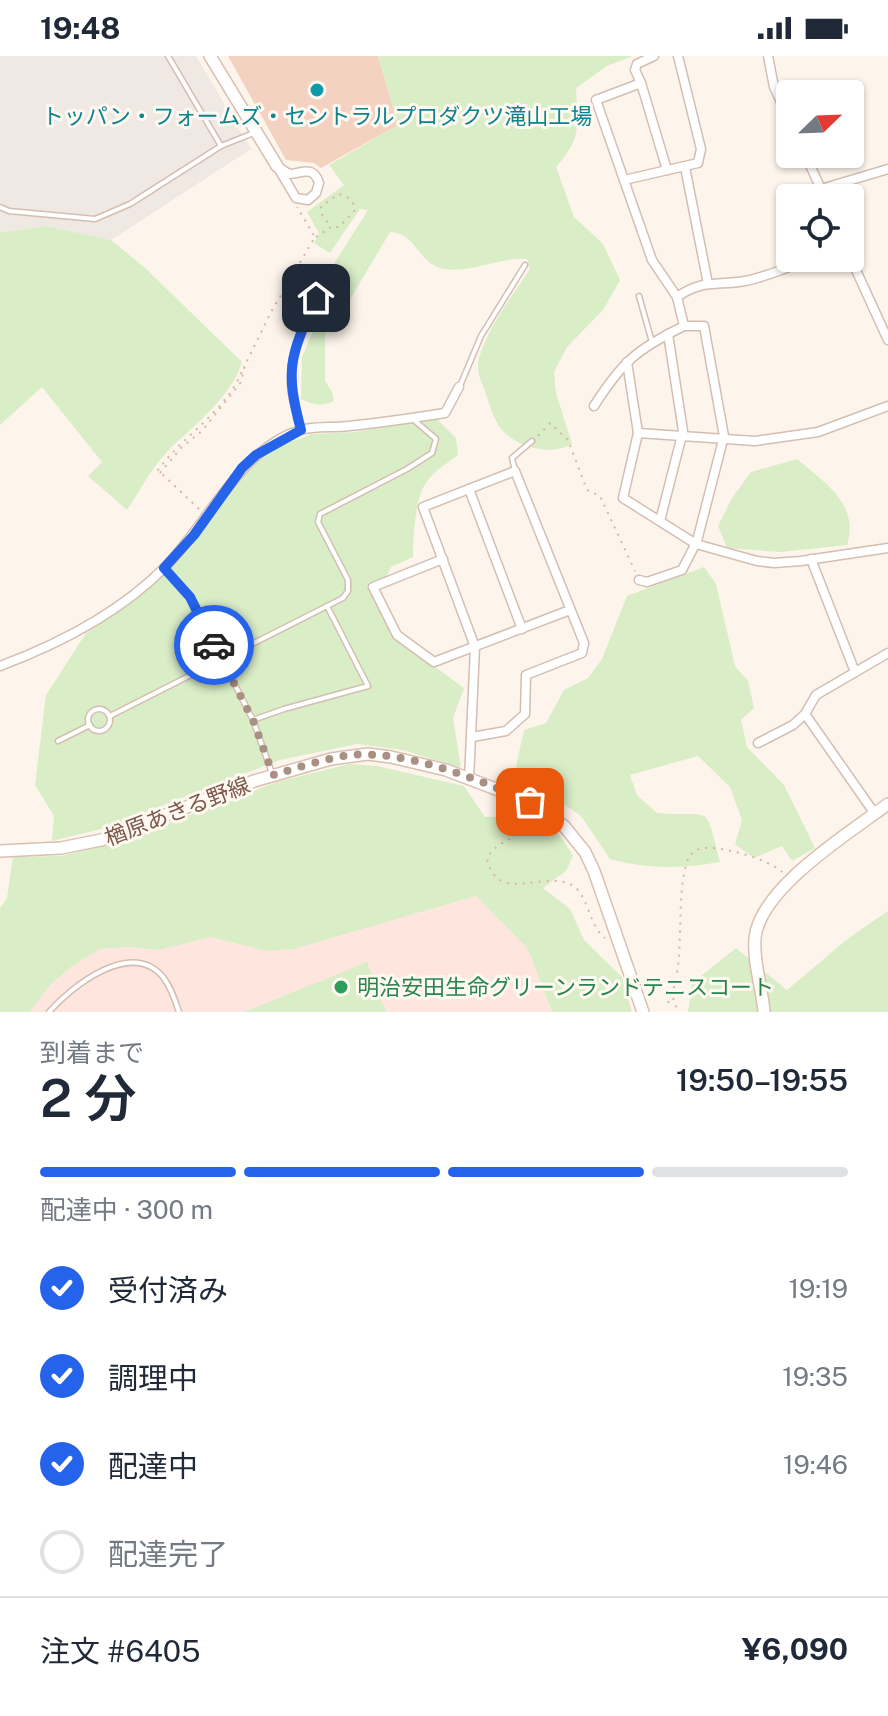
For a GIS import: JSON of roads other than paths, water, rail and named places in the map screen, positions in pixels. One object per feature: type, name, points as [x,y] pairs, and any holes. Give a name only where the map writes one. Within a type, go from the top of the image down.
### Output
[{"type":"main road","points":[[210,56],[277,166]]},
{"type":"main road","name":"楢原あきる野線","points":[[0,851],[61,848],[101,840],[273,775],[331,759],[368,754],[421,764],[530,802],[564,826],[585,852],[602,889],[643,1012]]},
{"type":"main road","points":[[764,1012],[756,959],[757,928],[775,894],[888,804]]},
{"type":"street","points":[[654,56],[637,64],[635,70],[667,170]]},
{"type":"street","points":[[624,180],[698,163],[701,149],[678,56]]},
{"type":"street","points":[[768,56],[776,91]]},
{"type":"street","points":[[641,83],[596,100],[652,260],[677,297],[684,326]]},
{"type":"street","points":[[277,166],[289,174],[306,170],[311,172],[319,183],[314,196],[308,200],[296,198],[277,166]]},
{"type":"street","points":[[685,167],[708,284]]},
{"type":"street","points":[[847,184],[888,169]]},
{"type":"street","points":[[677,297],[691,287],[745,281],[776,270]]},
{"type":"street","points":[[857,272],[888,340]]},
{"type":"street","points":[[594,406],[617,371],[652,342],[684,326],[704,326],[723,439],[696,544],[682,570],[647,582],[639,580]]},
{"type":"street","points":[[660,521],[682,436],[668,334]]},
{"type":"street","points":[[627,362],[638,433],[623,498],[696,544],[757,561],[774,563],[888,548]]},
{"type":"street","points":[[0,666],[88,625],[132,595],[164,568],[208,517],[242,468],[256,455],[301,430],[447,412],[459,387]]},
{"type":"street","points":[[638,433],[755,441],[818,432],[888,406]]},
{"type":"street","points":[[469,779],[475,647],[423,507],[515,471],[584,643],[582,653],[526,675],[525,714],[506,731],[472,737]]},
{"type":"street","points":[[469,489],[522,629]]},
{"type":"street","points":[[443,559],[373,587],[397,635],[434,662],[570,610]]},
{"type":"street","points":[[811,559],[855,672]]},
{"type":"street","points":[[758,743],[793,725],[805,714],[816,695],[888,653]]},
{"type":"street","points":[[805,714],[875,814]]},
{"type":"lane","points":[[168,56],[221,146]]},
{"type":"lane","points":[[0,207],[9,211],[95,219],[130,204],[221,146],[256,132]]},
{"type":"lane","points":[[459,387],[481,336],[525,265]]},
{"type":"lane","points":[[301,430],[289,380],[291,363],[296,344],[330,271]]},
{"type":"lane","points":[[639,296],[652,342]]},
{"type":"lane","points":[[110,716],[345,596],[349,583],[318,522],[320,514],[432,453],[436,439],[412,418]]},
{"type":"lane","points":[[515,471],[512,458],[532,441]]},
{"type":"lane","points":[[164,568],[190,597],[253,720],[273,775]]},
{"type":"lane","points":[[253,720],[368,686],[327,606]]},
{"type":"lane","points":[[96,709],[105,710],[110,716],[110,724],[103,730],[96,730],[90,725],[89,716],[96,709]]},
{"type":"lane","points":[[58,741],[90,725]]},
{"type":"lane","points":[[49,1012],[75,986],[111,966],[124,964],[140,965],[162,975],[179,1012]]},
{"type":"place","name":"トッパン・フォームズ・セントラルプロダクツ滝山工場","points":[[317,90]]},
{"type":"place","name":"明治安田生命グリーンランドテニスコート","points":[[341,987]]}]
